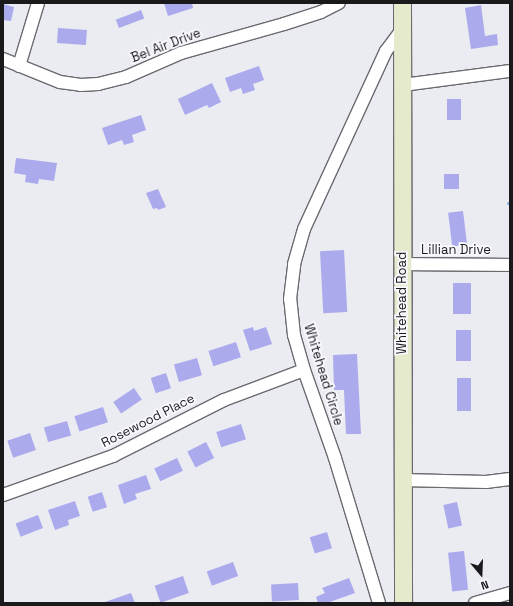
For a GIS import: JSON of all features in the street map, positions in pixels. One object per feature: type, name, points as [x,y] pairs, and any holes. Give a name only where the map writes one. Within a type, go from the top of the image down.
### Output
[{"type":"main road","name":"Whitehead Road","points":[[402,3],[403,603]]},
{"type":"street","points":[[20,66],[38,3]]},
{"type":"street","name":"Bel Air Drive","points":[[3,59],[60,82],[81,85],[98,84],[126,77],[181,53],[284,24],[321,12],[339,3]]},
{"type":"street","name":"Whitehead Circle","points":[[379,603],[335,458],[304,370],[291,317],[291,280],[298,247],[304,229],[386,51],[402,30]]},
{"type":"street","points":[[403,85],[510,71]]},
{"type":"street","name":"Lillian Drive","points":[[402,264],[510,265]]},
{"type":"street","name":"Rosewood Place","points":[[3,495],[113,456],[224,400],[304,370]]},
{"type":"street","points":[[402,480],[486,482],[510,479]]},
{"type":"street","points":[[475,603],[510,593]]},
{"type":"building","points":[[164,3],[192,3],[193,8],[168,16]]},
{"type":"building","points":[[3,4],[14,7],[11,21],[3,20]]},
{"type":"building","points":[[481,5],[485,36],[497,34],[498,45],[471,49],[465,8]]},
{"type":"building","points":[[141,10],[144,18],[119,28],[116,20]]},
{"type":"building","points":[[58,28],[87,30],[86,45],[57,43]]},
{"type":"building","points":[[259,66],[264,80],[253,84],[255,90],[243,94],[241,88],[230,92],[225,78]]},
{"type":"building","points":[[212,83],[221,102],[209,108],[207,105],[185,115],[178,99]]},
{"type":"building","points":[[447,99],[461,99],[461,120],[447,120]]},
{"type":"building","points":[[141,115],[146,130],[132,135],[134,142],[124,145],[122,140],[108,145],[102,128]]},
{"type":"building","points":[[16,158],[57,163],[54,181],[39,179],[38,184],[25,182],[26,175],[14,173]]},
{"type":"building","points":[[444,174],[459,174],[459,189],[444,189]]},
{"type":"building","points":[[158,189],[166,207],[158,210],[157,208],[153,209],[146,193]]},
{"type":"building","points":[[463,211],[467,245],[452,247],[448,213]]},
{"type":"building","points":[[344,250],[347,312],[323,313],[320,251]]},
{"type":"building","points":[[453,283],[471,283],[471,314],[453,314]]},
{"type":"building","points":[[253,327],[254,331],[266,327],[272,344],[250,351],[243,330]]},
{"type":"building","points":[[456,330],[471,330],[471,361],[456,361]]},
{"type":"building","points":[[236,342],[241,357],[213,366],[208,351]]},
{"type":"building","points":[[357,354],[361,434],[346,434],[344,390],[334,390],[333,355]]},
{"type":"building","points":[[197,358],[202,375],[179,382],[174,365]]},
{"type":"building","points":[[166,373],[171,388],[156,393],[151,378]]},
{"type":"building","points":[[457,378],[471,378],[471,411],[457,411]]},
{"type":"building","points":[[134,388],[142,400],[121,414],[113,402]]},
{"type":"building","points":[[103,407],[108,422],[79,431],[74,416]]},
{"type":"building","points":[[67,421],[71,435],[48,442],[44,428]]},
{"type":"building","points":[[241,424],[246,439],[221,447],[216,432]]},
{"type":"building","points":[[30,433],[36,450],[13,458],[7,441]]},
{"type":"building","points":[[206,442],[214,458],[195,468],[187,452]]},
{"type":"building","points":[[177,458],[183,471],[160,481],[154,469]]},
{"type":"building","points":[[146,475],[151,489],[135,494],[137,499],[124,504],[118,485]]},
{"type":"building","points":[[102,492],[107,507],[93,512],[88,497]]},
{"type":"building","points":[[75,501],[80,516],[68,520],[69,525],[55,530],[48,510]]},
{"type":"building","points":[[457,502],[462,525],[448,528],[443,505]]},
{"type":"building","points":[[38,515],[43,528],[21,537],[16,524]]},
{"type":"building","points":[[327,532],[332,548],[315,554],[310,537]]},
{"type":"building","points":[[464,551],[468,590],[452,591],[448,553]]},
{"type":"building","points":[[233,562],[238,576],[212,586],[207,572]]},
{"type":"building","points":[[183,576],[189,593],[160,603],[155,586]]},
{"type":"building","points":[[349,578],[355,593],[327,603],[318,603],[316,597],[325,593],[322,588]]},
{"type":"building","points":[[298,583],[299,600],[272,601],[271,584]]},
{"type":"building","points":[[131,593],[135,603],[102,603]]}]
